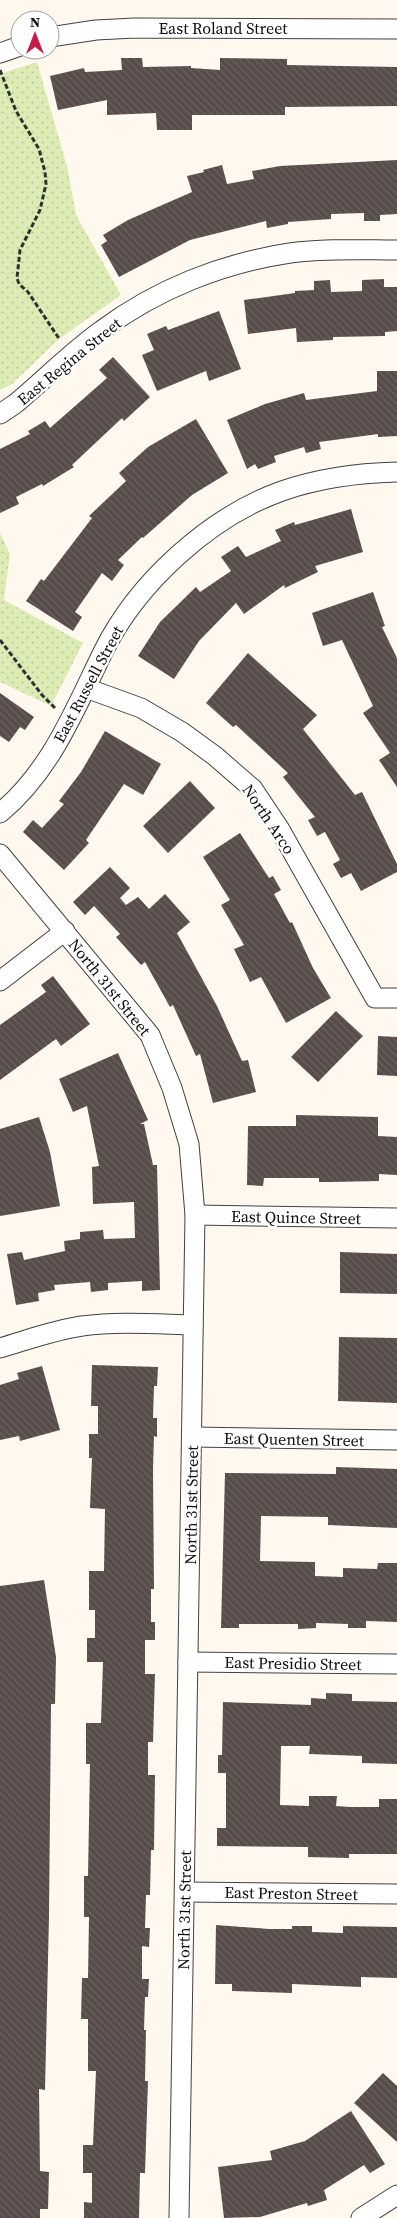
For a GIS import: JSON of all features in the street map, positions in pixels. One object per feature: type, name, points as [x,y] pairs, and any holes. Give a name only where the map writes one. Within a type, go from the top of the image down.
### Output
[{"type":"street","name":"East Roland Street","points":[[60,35],[96,30],[135,28],[397,29]]},
{"type":"street","name":"East Regina Street","points":[[0,414],[15,404],[102,330],[174,286],[246,262],[291,253],[334,250],[397,250]]},
{"type":"street","name":"East Russell Street","points":[[0,813],[37,774],[56,747],[104,650],[123,618],[145,589],[173,559],[200,537],[250,506],[281,491],[325,480],[365,473],[397,472]]},
{"type":"street","name":"North Arco","points":[[86,688],[141,708],[182,732],[216,756],[253,789],[278,828],[375,998],[397,998]]},
{"type":"street","name":"North 31st Street","points":[[0,854],[150,1034],[172,1088],[189,1144],[195,1215],[194,1324],[179,2218]]},
{"type":"street","points":[[0,981],[65,932]]},
{"type":"street","name":"East Quince Street","points":[[195,1215],[397,1218]]},
{"type":"street","points":[[0,1348],[46,1334],[82,1326],[124,1323],[194,1324]]},
{"type":"street","name":"East Quenten Street","points":[[192,1437],[397,1440]]},
{"type":"street","name":"East Presidio Street","points":[[188,1662],[397,1664]]},
{"type":"street","name":"East Preston Street","points":[[185,1892],[397,1894]]},
{"type":"street","points":[[361,2218],[397,2195]]},
{"type":"path","points":[[0,70],[16,111],[39,149],[46,184],[40,210],[20,250],[17,278],[19,284],[28,292],[71,355]]},
{"type":"path","points":[[0,640],[51,706],[71,720]]},
{"type":"green space","points":[[37,62],[68,170],[76,215],[121,295],[59,339],[12,384],[0,390],[0,74]]},
{"type":"green space","points":[[0,533],[10,554],[4,600],[83,643],[51,706],[0,682]]},
{"type":"building","points":[[121,58],[142,58],[143,67],[191,66],[191,68],[220,70],[220,58],[287,59],[287,65],[397,67],[397,106],[285,107],[285,115],[192,115],[192,130],[157,130],[156,113],[107,115],[107,100],[58,110],[50,76],[84,68],[85,72],[122,70]]},
{"type":"building","points":[[397,160],[397,214],[380,215],[380,221],[364,221],[364,213],[331,214],[331,219],[288,222],[288,224],[267,228],[266,221],[190,240],[119,277],[101,245],[107,241],[103,235],[128,220],[192,192],[187,176],[204,172],[203,170],[222,165],[227,184],[254,179],[252,171],[280,166]]},
{"type":"building","points":[[384,279],[384,287],[397,287],[397,331],[385,332],[385,336],[333,337],[333,340],[297,342],[296,328],[248,334],[244,300],[295,293],[295,291],[314,290],[314,281],[330,280],[331,292],[362,291],[362,280]]},
{"type":"building","points":[[219,311],[241,369],[209,381],[206,371],[157,391],[142,355],[154,350],[147,334],[166,326],[168,330]]},
{"type":"building","points":[[113,357],[150,397],[124,421],[122,418],[72,465],[74,467],[43,486],[42,484],[16,497],[19,504],[0,513],[0,449],[30,434],[28,431],[45,421],[50,428],[107,378],[99,370]]},
{"type":"building","points":[[377,371],[397,371],[397,436],[378,437],[378,434],[319,442],[321,449],[306,453],[304,447],[274,456],[276,462],[258,469],[255,464],[247,469],[227,420],[265,404],[304,393],[306,400],[377,391]]},
{"type":"building","points":[[196,419],[228,473],[192,495],[142,537],[118,560],[124,565],[112,581],[102,573],[75,612],[82,617],[73,631],[26,601],[41,579],[44,581],[92,518],[89,516],[126,481],[119,473],[148,447]]},
{"type":"building","points":[[351,509],[363,552],[315,566],[318,572],[285,588],[284,585],[244,614],[236,603],[199,641],[174,679],[138,656],[160,622],[196,587],[200,592],[231,571],[221,557],[238,546],[246,557],[281,541],[275,530],[294,522],[295,525]]},
{"type":"building","points":[[373,592],[385,626],[382,627],[397,658],[397,787],[379,760],[390,753],[363,713],[373,706],[342,640],[323,646],[312,613]]},
{"type":"building","points":[[248,653],[317,715],[303,729],[355,795],[362,792],[397,864],[397,872],[361,891],[351,873],[341,878],[333,864],[340,860],[325,832],[317,836],[308,820],[315,817],[283,777],[288,773],[236,725],[233,727],[206,703]]},
{"type":"building","points":[[0,693],[34,717],[25,730],[20,727],[9,742],[0,736]]},
{"type":"building","points":[[105,731],[161,764],[143,795],[124,784],[86,840],[89,843],[64,870],[23,832],[33,820],[42,828],[64,804],[59,801],[81,772]]},
{"type":"building","points":[[190,781],[215,808],[168,853],[143,826]]},
{"type":"building","points":[[240,833],[269,878],[273,876],[281,890],[274,894],[290,923],[292,922],[313,968],[331,998],[286,1023],[261,977],[250,982],[234,949],[244,945],[221,905],[230,900],[203,857]]},
{"type":"building","points":[[110,867],[130,888],[120,898],[126,905],[138,897],[149,909],[165,894],[190,922],[177,933],[217,1006],[242,1061],[248,1060],[256,1092],[213,1103],[200,1054],[196,1056],[173,1005],[170,1007],[145,962],[141,965],[116,937],[120,934],[94,906],[85,915],[73,902]]},
{"type":"building","points":[[53,976],[90,1024],[61,1046],[56,1039],[0,1080],[0,1025],[46,992],[41,985]]},
{"type":"building","points":[[336,1011],[363,1036],[318,1082],[291,1057]]},
{"type":"building","points":[[378,1036],[397,1037],[397,1076],[377,1075]]},
{"type":"building","points":[[118,1053],[148,1120],[140,1124],[144,1124],[153,1165],[157,1165],[160,1290],[142,1291],[142,1281],[108,1283],[108,1290],[91,1292],[90,1282],[54,1285],[55,1290],[38,1293],[39,1301],[16,1305],[7,1254],[22,1252],[24,1260],[65,1251],[64,1241],[80,1239],[80,1232],[103,1230],[104,1239],[135,1238],[134,1202],[93,1204],[92,1167],[99,1166],[87,1106],[73,1112],[59,1079]]},
{"type":"building","points":[[296,1115],[378,1117],[378,1136],[397,1137],[397,1175],[379,1174],[379,1181],[319,1182],[319,1178],[264,1178],[263,1186],[247,1185],[248,1126],[296,1126]]},
{"type":"building","points":[[39,1117],[50,1152],[60,1206],[0,1216],[0,1129]]},
{"type":"building","points":[[340,1252],[397,1254],[397,1294],[340,1293]]},
{"type":"building","points":[[339,1337],[397,1338],[397,1403],[338,1401]]},
{"type":"building","points":[[92,1365],[158,1367],[157,1386],[154,1386],[153,1418],[157,1418],[157,1437],[154,1436],[154,1589],[151,1589],[151,1622],[155,1622],[155,1640],[145,1640],[145,1674],[155,1674],[153,1742],[148,1742],[148,1775],[155,1775],[154,1850],[151,1850],[150,1895],[146,1895],[145,1928],[150,1928],[149,1947],[142,1946],[142,1979],[149,1979],[148,1997],[145,1997],[144,2030],[146,2030],[145,2081],[148,2081],[145,2173],[140,2173],[139,2218],[84,2218],[84,2202],[92,2203],[92,2173],[83,2173],[83,2145],[93,2145],[96,2071],[88,2071],[88,2019],[81,2019],[82,1978],[88,1978],[89,1917],[84,1917],[84,1876],[88,1876],[90,1764],[86,1764],[86,1723],[101,1723],[103,1662],[87,1662],[87,1638],[95,1638],[95,1610],[89,1610],[89,1571],[104,1571],[105,1509],[90,1508],[92,1458],[89,1458],[89,1434],[98,1434],[98,1406],[91,1406]]},
{"type":"building","points":[[42,1366],[60,1430],[20,1441],[19,1436],[0,1440],[0,1385],[19,1379],[17,1373]]},
{"type":"building","points":[[336,1467],[397,1469],[397,1528],[328,1525],[328,1517],[261,1516],[260,1561],[315,1562],[315,1576],[343,1577],[343,1568],[377,1569],[378,1563],[397,1563],[397,1622],[366,1621],[366,1628],[348,1628],[348,1624],[316,1623],[316,1628],[298,1629],[298,1624],[239,1624],[239,1628],[221,1628],[225,1473],[336,1474]]},
{"type":"building","points":[[44,1580],[56,1657],[55,1704],[51,1704],[45,2090],[39,2089],[40,2171],[49,2172],[48,2209],[40,2209],[40,2218],[0,2218],[0,1586]]},
{"type":"building","points":[[326,1693],[352,1694],[352,1701],[397,1702],[397,1764],[362,1763],[362,1756],[309,1754],[310,1746],[281,1746],[280,1805],[309,1806],[309,1796],[337,1796],[336,1806],[350,1807],[379,1807],[379,1799],[397,1799],[397,1854],[349,1854],[349,1858],[308,1857],[308,1847],[217,1846],[217,1828],[226,1828],[226,1773],[218,1773],[218,1755],[222,1755],[223,1702],[311,1705],[311,1698],[326,1699]]},
{"type":"building","points":[[216,1925],[269,1929],[292,1929],[292,1926],[312,1926],[312,1932],[343,1933],[343,1926],[397,1927],[397,1978],[361,1977],[361,1987],[292,1984],[292,1993],[232,1991],[232,1984],[215,1984]]},
{"type":"building","points":[[383,2073],[397,2086],[397,2142],[354,2103]]},
{"type":"building","points":[[351,2111],[385,2164],[370,2173],[364,2165],[324,2190],[327,2200],[308,2206],[307,2203],[260,2217],[224,2218],[218,2167],[272,2160],[270,2151],[305,2141]]}]
